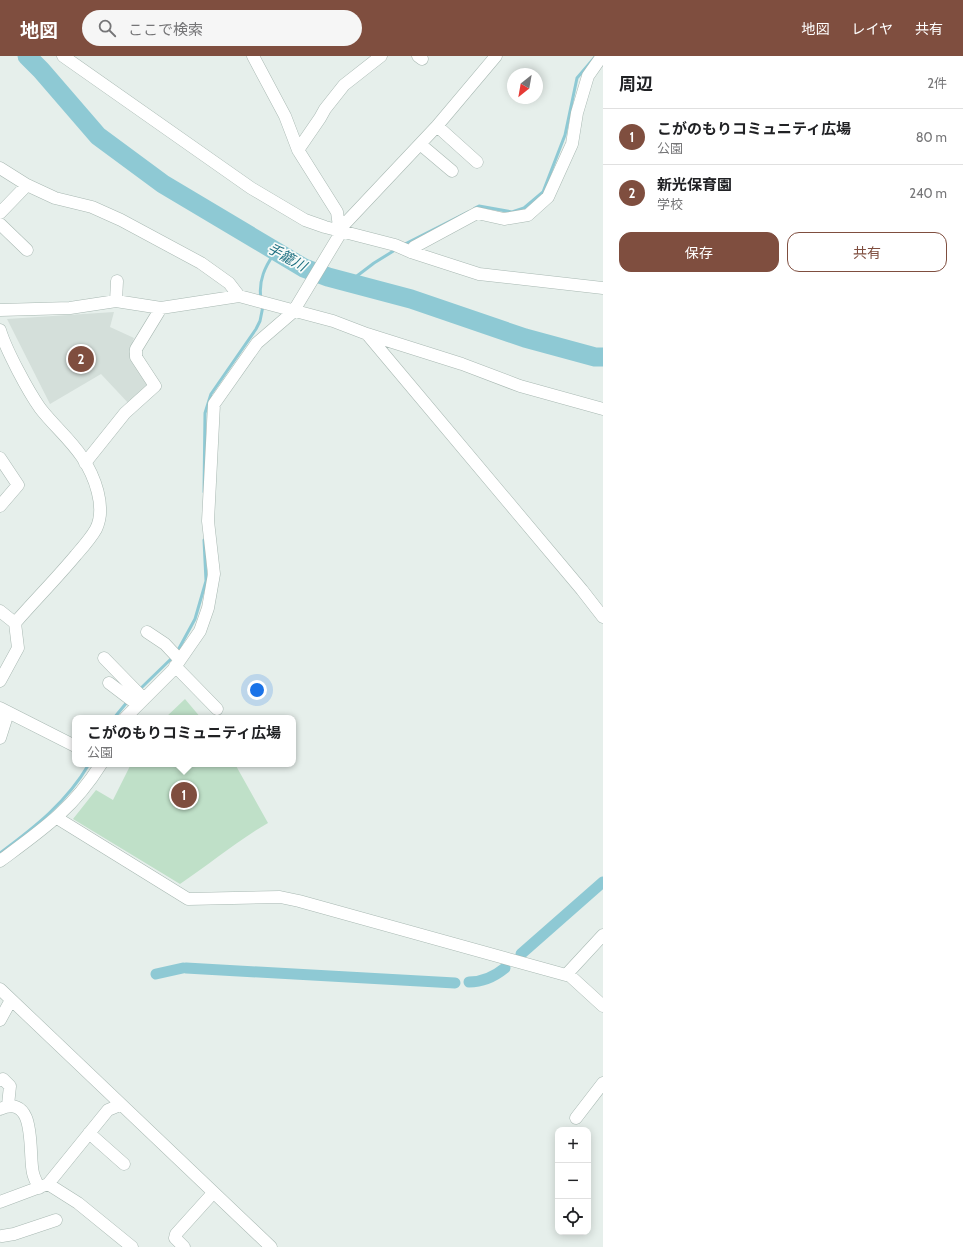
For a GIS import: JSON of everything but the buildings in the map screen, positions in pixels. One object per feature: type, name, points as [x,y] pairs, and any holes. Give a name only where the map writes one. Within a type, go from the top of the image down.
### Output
[{"type":"street","points":[[63,56],[251,188],[305,220],[339,232],[403,249],[479,274],[603,288]]},
{"type":"street","points":[[253,56],[285,116],[298,150],[337,212],[339,232]]},
{"type":"street","points":[[298,150],[325,109],[344,85],[381,56]]},
{"type":"street","points":[[128,715],[177,663],[200,631],[208,608],[214,574],[208,520],[214,404],[257,343],[293,312],[339,232],[437,126],[496,56]]},
{"type":"street","points":[[403,249],[414,247],[477,213],[504,219],[528,215],[548,197],[572,144],[577,113],[588,76],[602,56]]},
{"type":"street","points":[[437,126],[477,162]]},
{"type":"street","points":[[420,144],[452,171]]},
{"type":"street","points":[[0,168],[27,185],[55,198],[92,207],[121,220],[201,264],[229,283],[239,296]]},
{"type":"street","points":[[0,213],[27,185]]},
{"type":"street","points":[[0,224],[27,250]]},
{"type":"street","points":[[116,301],[117,281]]},
{"type":"street","points":[[0,310],[70,308],[116,301],[161,308],[239,296],[293,312],[333,321],[367,334],[462,364],[520,386],[603,409]]},
{"type":"street","points":[[85,463],[125,413],[155,386],[136,358],[136,349],[161,308]]},
{"type":"street","points":[[0,330],[7,348],[36,402],[76,449],[85,463],[98,494],[100,506],[99,520],[96,530],[62,572],[15,623]]},
{"type":"street","points":[[367,334],[603,617]]},
{"type":"street","points":[[0,458],[18,485],[0,506]]},
{"type":"street","points":[[0,611],[15,623],[19,644],[4,664],[0,681]]},
{"type":"street","points":[[147,632],[165,644],[177,663],[217,708]]},
{"type":"street","points":[[104,658],[128,690],[140,701]]},
{"type":"street","points":[[109,683],[128,690]]},
{"type":"street","points":[[0,738],[6,719],[3,710]]},
{"type":"street","points":[[3,710],[72,744]]},
{"type":"street","points":[[0,861],[57,818],[87,787],[99,767]]},
{"type":"street","points":[[57,818],[188,899],[238,897],[286,898],[568,974],[603,1006]]},
{"type":"street","points":[[568,974],[603,935]]},
{"type":"street","points":[[0,989],[270,1247]]},
{"type":"street","points":[[0,1020],[11,1000]]},
{"type":"street","points":[[0,1080],[3,1079],[10,1086],[4,1107],[14,1106],[22,1111],[29,1123],[33,1173],[44,1186],[78,1203],[132,1247]]},
{"type":"street","points":[[576,1118],[603,1083]]},
{"type":"street","points":[[0,1202],[44,1186],[108,1110],[120,1104]]},
{"type":"street","points":[[89,1133],[124,1164]]},
{"type":"street","points":[[184,1247],[175,1238],[176,1234],[213,1193]]},
{"type":"street","points":[[1,1234],[14,1234],[56,1220]]},
{"type":"shaded area","points":[[114,312],[110,327],[134,338],[129,352],[151,384],[131,406],[101,374],[50,404],[7,319]]},
{"type":"green space","points":[[185,699],[198,715],[168,715]]},
{"type":"green space","points":[[130,767],[237,767],[268,823],[245,837],[180,884],[73,819],[96,790],[113,800]]},
{"type":"waterway","name":"手籠川","points":[[27,56],[98,136],[163,184],[304,268],[328,277],[411,299],[525,338],[595,357],[603,357]]},
{"type":"waterway","points":[[475,208],[479,206],[512,212],[524,208],[543,192],[565,135],[577,78],[595,57]]},
{"type":"waterway","points":[[403,245],[468,212]]},
{"type":"waterway","points":[[349,282],[374,263],[395,250]]},
{"type":"waterway","points":[[261,299],[260,292],[263,274],[276,251]]},
{"type":"waterway","points":[[204,492],[205,413],[211,394],[256,329],[260,321],[263,306]]},
{"type":"waterway","points":[[177,652],[195,619],[206,581],[204,540]]},
{"type":"waterway","points":[[139,690],[174,656]]},
{"type":"waterway","points":[[116,715],[128,701]]},
{"type":"waterway","points":[[0,853],[49,813],[71,790],[87,767]]},
{"type":"waterway","points":[[521,954],[603,882]]},
{"type":"waterway","points":[[156,974],[183,968]]},
{"type":"waterway","points":[[186,968],[455,983]]},
{"type":"waterway","points":[[469,982],[488,978],[505,968]]},
{"type":"place","name":"新光保育園","points":[[81,359]]},
{"type":"place","name":"こがのもりコミュニティ広場","points":[[184,795]]}]
